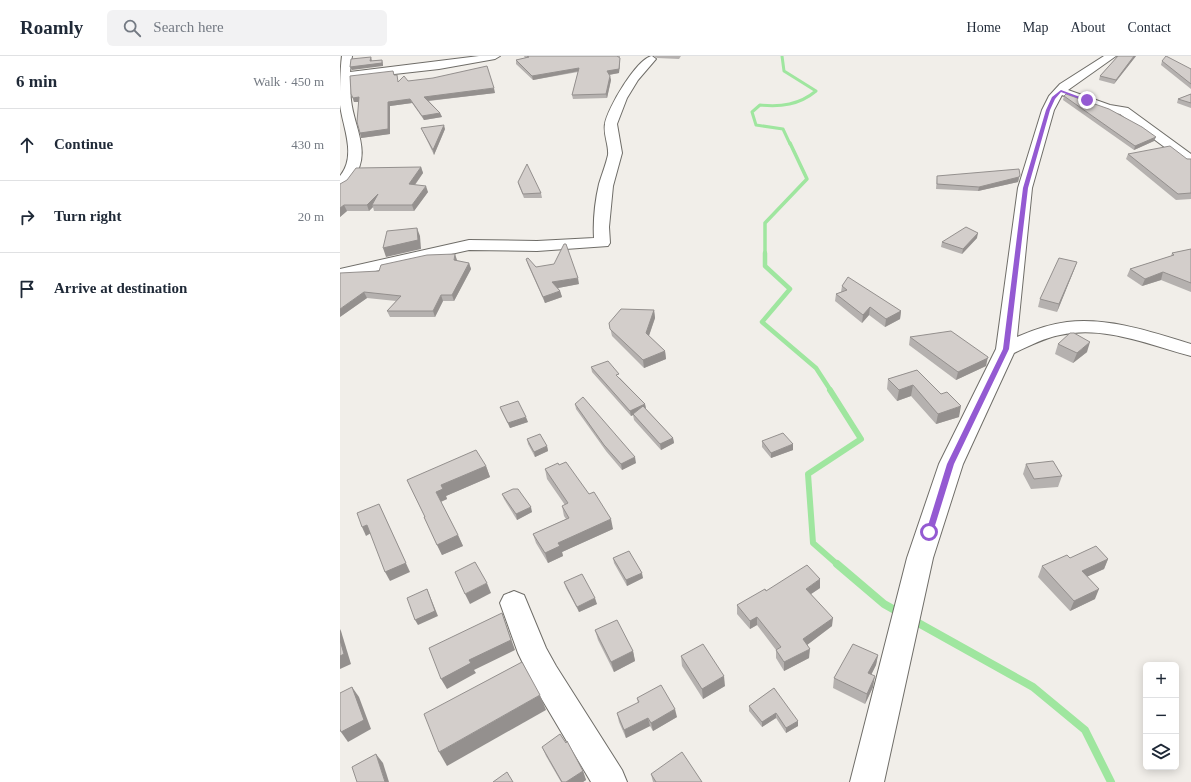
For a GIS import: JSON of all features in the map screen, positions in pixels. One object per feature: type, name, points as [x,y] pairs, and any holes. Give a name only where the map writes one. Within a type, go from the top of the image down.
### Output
[{"type":"street","points":[[340,185],[351,172],[356,148],[345,100],[344,83],[347,56]]},
{"type":"street","points":[[344,83],[416,62],[454,64],[495,56]]},
{"type":"street","points":[[867,782],[920,558],[948,471],[1006,349],[1025,188],[1048,110],[1053,98],[1076,78],[1111,56]]},
{"type":"street","points":[[340,274],[469,245],[537,246],[602,242],[601,227],[606,186],[615,153],[611,124],[621,98],[634,78],[651,59]]},
{"type":"street","points":[[1061,91],[1107,108],[1124,111],[1191,160]]},
{"type":"street","points":[[1006,349],[1029,338],[1057,331],[1081,328],[1122,332],[1160,340],[1191,350]]},
{"type":"street","points":[[514,603],[533,653],[545,676],[610,782]]},
{"type":"building","points":[[527,56],[617,56],[620,58],[619,69],[607,71],[610,76],[606,94],[572,95],[579,68],[532,76],[516,60],[529,57]]},
{"type":"building","points":[[1118,56],[1134,56],[1116,80],[1100,76]]},
{"type":"building","points":[[1166,56],[1191,69],[1191,84],[1162,61]]},
{"type":"building","points":[[371,57],[370,61],[382,60],[382,63],[350,67],[351,59]]},
{"type":"building","points":[[487,66],[494,88],[424,97],[440,113],[422,116],[410,99],[388,102],[388,129],[360,133],[357,122],[359,97],[353,98],[351,94],[350,76],[393,71],[394,75],[397,75],[398,82],[404,76],[408,81],[433,78]]},
{"type":"building","points":[[1066,94],[1109,109],[1142,127],[1156,137],[1135,146],[1064,96]]},
{"type":"building","points":[[1191,94],[1191,103],[1178,99]]},
{"type":"building","points":[[444,125],[433,150],[421,128]]},
{"type":"building","points":[[1170,146],[1187,159],[1191,159],[1191,193],[1178,194],[1128,154]]},
{"type":"building","points":[[527,164],[541,193],[523,194],[518,182]]},
{"type":"building","points":[[421,167],[409,184],[426,186],[412,205],[372,205],[378,194],[367,205],[344,205],[340,208],[340,184],[347,180],[356,168]]},
{"type":"building","points":[[1019,169],[1019,177],[979,187],[937,184],[937,176]]},
{"type":"building","points":[[966,227],[978,233],[963,249],[942,242]]},
{"type":"building","points":[[417,228],[418,240],[383,248],[387,231]]},
{"type":"building","points":[[564,244],[566,244],[578,278],[552,282],[560,291],[543,297],[526,259],[528,258],[536,267],[554,264]]},
{"type":"building","points":[[1191,249],[1191,283],[1163,272],[1145,279],[1130,269],[1174,255],[1172,253]]},
{"type":"building","points":[[455,254],[454,260],[469,263],[452,295],[441,295],[433,311],[387,311],[401,296],[364,292],[340,309],[340,273],[379,271],[381,265],[427,255]]},
{"type":"building","points":[[1059,258],[1077,262],[1059,304],[1040,299]]},
{"type":"building","points":[[848,277],[901,311],[886,319],[870,307],[863,315],[836,294],[847,290],[842,286]]},
{"type":"building","points":[[621,309],[654,310],[646,333],[665,351],[643,360],[610,329],[609,323]]},
{"type":"building","points":[[951,331],[988,358],[958,372],[910,337]]},
{"type":"building","points":[[1070,333],[1074,333],[1090,342],[1077,353],[1058,344]]},
{"type":"building","points":[[608,361],[619,374],[616,375],[645,404],[630,411],[591,367]]},
{"type":"building","points":[[917,370],[941,394],[947,392],[961,406],[938,414],[913,385],[899,390],[888,379]]},
{"type":"building","points":[[583,397],[635,457],[621,464],[604,445],[575,404]]},
{"type":"building","points":[[518,401],[526,417],[508,423],[500,407]]},
{"type":"building","points":[[643,406],[673,438],[660,444],[633,414]]},
{"type":"building","points":[[783,433],[793,444],[771,453],[762,441]]},
{"type":"building","points":[[540,434],[547,446],[534,452],[527,439]]},
{"type":"building","points":[[476,450],[486,466],[441,485],[443,489],[436,492],[458,535],[437,545],[407,480]]},
{"type":"building","points":[[1053,461],[1062,476],[1034,479],[1026,464]]},
{"type":"building","points":[[566,462],[589,494],[594,492],[611,519],[558,543],[560,546],[545,553],[533,534],[569,518],[562,506],[568,503],[545,469],[558,463],[559,465]]},
{"type":"building","points":[[513,489],[518,489],[531,507],[516,514],[502,494]]},
{"type":"building","points":[[379,504],[406,563],[385,572],[367,525],[362,527],[357,513]]},
{"type":"building","points":[[1096,546],[1108,559],[1082,571],[1099,589],[1074,601],[1042,566],[1067,555],[1070,558]]},
{"type":"building","points":[[629,551],[642,573],[626,580],[613,558]]},
{"type":"building","points":[[475,562],[487,583],[465,594],[455,572]]},
{"type":"building","points":[[807,565],[820,579],[806,589],[833,618],[803,639],[810,649],[784,662],[776,650],[781,647],[757,617],[750,621],[737,605],[765,589],[766,591]]},
{"type":"building","points":[[582,574],[595,598],[577,607],[564,582]]},
{"type":"building","points":[[427,589],[435,611],[415,620],[407,598]]},
{"type":"building","points":[[502,613],[511,640],[469,660],[471,663],[441,679],[429,648]]},
{"type":"building","points":[[617,620],[633,651],[611,662],[595,630]]},
{"type":"building","points":[[340,640],[344,654],[340,656]]},
{"type":"building","points":[[703,644],[724,676],[702,689],[681,656]]},
{"type":"building","points":[[853,644],[878,655],[868,673],[875,676],[867,694],[834,678]]},
{"type":"building","points":[[522,662],[540,695],[439,752],[424,714]]},
{"type":"building","points":[[661,685],[675,709],[651,723],[648,718],[624,730],[617,713],[639,702],[637,698]]},
{"type":"building","points":[[352,687],[364,720],[341,732],[340,693]]},
{"type":"building","points":[[774,688],[798,721],[786,728],[776,713],[762,722],[749,706]]},
{"type":"building","points":[[560,734],[566,743],[567,741],[583,771],[566,782],[562,782],[542,747]]},
{"type":"building","points":[[682,752],[702,782],[656,782],[651,774]]},
{"type":"building","points":[[376,754],[385,782],[357,782],[352,767]]},
{"type":"building","points":[[507,772],[513,782],[493,782]]},
{"type":"waterway","points":[[782,56],[784,71],[816,91],[810,96],[790,104],[775,106],[760,105],[752,112],[756,125],[783,129],[790,144]]},
{"type":"waterway","points":[[790,143],[807,179],[765,223],[765,266],[790,289],[762,322],[816,368],[831,391]]},
{"type":"waterway","points":[[830,390],[861,439],[808,474],[813,543],[838,565]]},
{"type":"waterway","points":[[837,564],[884,604],[900,613]]},
{"type":"waterway","points":[[913,620],[1033,687],[1085,730],[1111,782]]},
{"type":"route","points":[[929,532],[950,464],[1006,349],[1016,275],[1025,188],[1048,110],[1053,98],[1061,91],[1087,100]]}]
